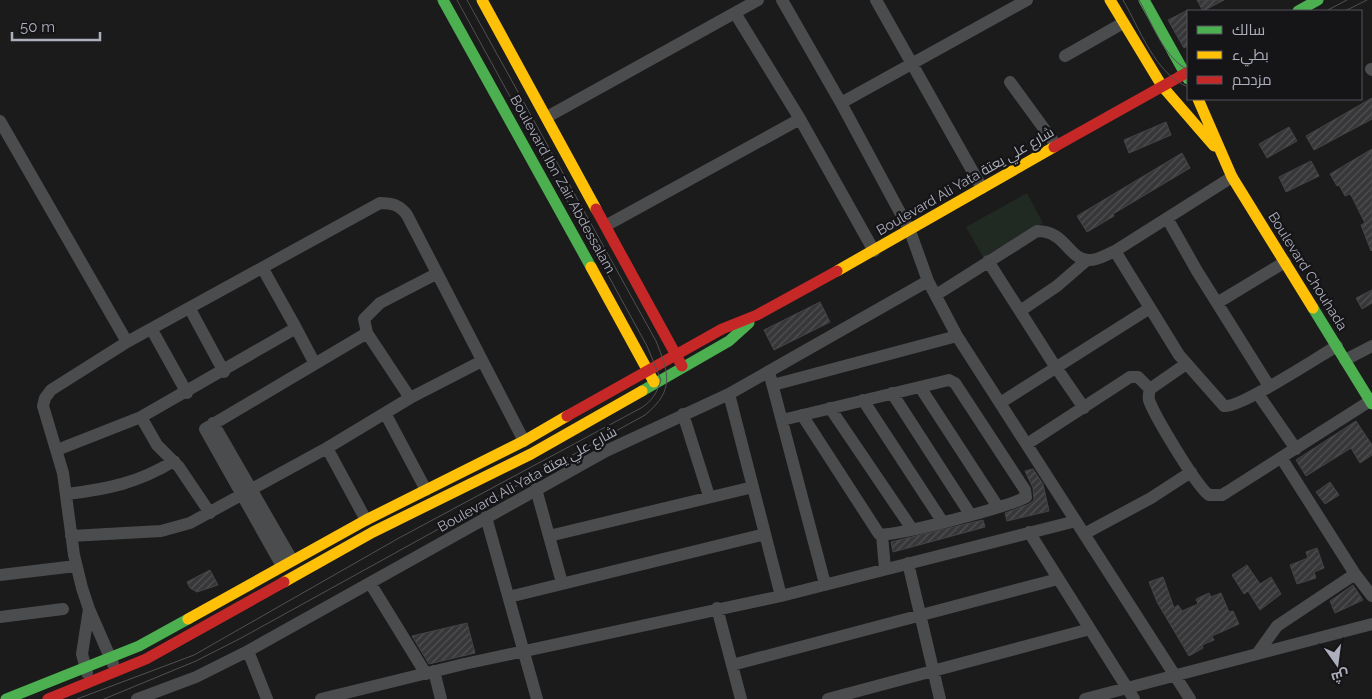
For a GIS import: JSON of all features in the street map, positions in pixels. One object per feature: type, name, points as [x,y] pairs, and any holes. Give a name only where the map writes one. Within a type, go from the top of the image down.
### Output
[{"type":"main road","name":"Boulevard Ibn Zair Abdessalam","points":[[443,0],[655,383]]},
{"type":"main road","name":"Boulevard Ibn Zair Abdessalam","points":[[482,0],[548,116],[683,367]]},
{"type":"main road","name":"Boulevard Chouhada","points":[[1110,0],[1162,86],[1220,152]]},
{"type":"main road","points":[[1144,0],[1187,75]]},
{"type":"main road","points":[[1300,10],[1318,0]]},
{"type":"main road","name":"Boulevard Ali Yata شارع علي يعتة","points":[[6,699],[111,659],[139,646],[366,520],[524,441],[722,329],[757,316],[910,231],[1056,145],[1162,86],[1187,75]]},
{"type":"main road","name":"Boulevard Chouhada","points":[[1198,100],[1232,177],[1371,402]]},
{"type":"main road","name":"Boulevard Ali Yata شارع علي يعتة","points":[[48,699],[117,673],[146,659],[373,532],[531,454],[729,341],[757,316]]},
{"type":"street","points":[[548,116],[758,0]]},
{"type":"street","points":[[782,0],[841,103],[910,231],[928,281],[957,336],[1190,699]]},
{"type":"street","points":[[876,0],[982,188]]},
{"type":"street","points":[[841,103],[1027,0]]},
{"type":"street","points":[[735,13],[800,119],[874,251]]},
{"type":"street","points":[[1065,56],[1123,23]]},
{"type":"street","points":[[1010,82],[1056,145]]},
{"type":"street","points":[[607,225],[800,119]]},
{"type":"street","points":[[0,121],[127,342]]},
{"type":"street","points":[[1020,311],[1057,286],[1087,260],[1096,259],[1115,251],[1232,177]]},
{"type":"street","points":[[117,673],[89,609],[76,566],[67,494],[57,450],[43,406],[45,398],[51,390],[127,342],[152,330],[380,203],[392,203],[402,208],[407,215],[524,441]]},
{"type":"street","points":[[1167,218],[1268,386]]},
{"type":"street","points":[[936,295],[1037,231],[1054,233],[1071,250],[1087,260]]},
{"type":"street","points":[[1115,251],[1186,364],[1224,406],[1232,406],[1258,394],[1268,386],[1337,346]]},
{"type":"street","points":[[988,261],[1056,368],[1084,408]]},
{"type":"street","points":[[1217,303],[1285,262]]},
{"type":"street","points":[[263,269],[315,364]]},
{"type":"street","points":[[410,398],[367,333],[364,319],[373,308],[436,274]]},
{"type":"street","name":"Boulevard Ali Yata شارع علي يعتة","points":[[138,699],[159,696],[248,651],[536,489],[606,451],[729,394],[928,281]]},
{"type":"street","points":[[1000,403],[1150,308]]},
{"type":"street","points":[[190,309],[224,372]]},
{"type":"street","points":[[57,450],[141,418],[224,372],[296,328]]},
{"type":"street","points":[[152,330],[187,393]]},
{"type":"street","points":[[287,563],[247,493],[213,423],[367,333]]},
{"type":"street","points":[[773,385],[957,336]]},
{"type":"street","points":[[1346,360],[1372,346]]},
{"type":"street","points":[[72,536],[161,531],[190,523],[327,448],[410,398],[482,360]]},
{"type":"street","points":[[1186,364],[1150,389],[1148,394],[1152,407],[1191,472],[1205,492],[1214,496],[1227,492],[1371,402]]},
{"type":"street","points":[[769,372],[825,584]]},
{"type":"street","points":[[1027,444],[1133,376],[1142,380],[1150,389]]},
{"type":"street","points":[[782,420],[802,415],[830,408],[892,393],[920,387],[946,380],[955,383],[1025,490],[1026,497],[998,507],[882,535],[876,531],[802,415]]},
{"type":"street","points":[[920,387],[998,507]]},
{"type":"street","points":[[892,393],[970,514]]},
{"type":"street","points":[[729,394],[781,596]]},
{"type":"street","points":[[1258,394],[1296,450]]},
{"type":"street","points":[[863,400],[942,521]]},
{"type":"street","points":[[830,408],[912,529]]},
{"type":"street","points":[[385,413],[426,490]]},
{"type":"street","points":[[683,414],[709,496]]},
{"type":"street","points":[[141,418],[158,446],[174,461],[210,513]]},
{"type":"street","points":[[327,448],[366,520]]},
{"type":"street","points":[[1282,459],[1355,574],[1372,596]]},
{"type":"street","points":[[67,494],[126,484],[141,479],[174,461]]},
{"type":"street","points":[[1084,534],[1151,498],[1191,472]]},
{"type":"street","points":[[549,536],[709,496],[753,487]]},
{"type":"street","points":[[536,489],[562,583]]},
{"type":"street","points":[[486,517],[537,699]]},
{"type":"street","points":[[321,699],[524,650],[781,596],[1076,521]]},
{"type":"street","points":[[1029,532],[1131,694]]},
{"type":"street","points":[[509,597],[765,534]]},
{"type":"street","points":[[882,535],[885,569]]},
{"type":"street","points":[[908,563],[940,699]]},
{"type":"street","points":[[0,575],[76,566]]},
{"type":"street","points":[[1257,654],[1277,626],[1355,574]]},
{"type":"street","points":[[732,665],[1058,579]]},
{"type":"street","points":[[370,583],[430,672],[441,699]]},
{"type":"street","points":[[717,608],[741,699]]},
{"type":"street","points":[[0,617],[63,609]]},
{"type":"street","points":[[89,609],[82,654],[91,683]]},
{"type":"street","points":[[1085,699],[1131,694],[1176,676],[1372,624]]},
{"type":"street","points":[[828,699],[1090,629]]},
{"type":"street","points":[[248,651],[267,699]]},
{"type":"shaded area","points":[[1027,193],[1043,223],[983,257],[966,227]]},
{"type":"building","points":[[1197,0],[1224,0],[1205,10],[1202,10]]},
{"type":"building","points":[[1187,10],[1187,46],[1184,48],[1168,20]]},
{"type":"building","points":[[1372,98],[1372,119],[1314,150],[1306,136]]},
{"type":"building","points":[[1166,122],[1171,135],[1129,153],[1124,140]]},
{"type":"building","points":[[1289,127],[1297,141],[1267,158],[1259,144]]},
{"type":"building","points":[[1372,149],[1371,251],[1361,225],[1365,223],[1352,197],[1350,194],[1345,196],[1330,174]]},
{"type":"building","points":[[1182,153],[1190,168],[1113,214],[1114,216],[1087,232],[1077,216]]},
{"type":"building","points":[[1311,161],[1319,176],[1286,192],[1279,177]]},
{"type":"building","points":[[1372,290],[1372,303],[1362,309],[1356,298]]},
{"type":"building","points":[[820,302],[830,322],[774,350],[764,330]]},
{"type":"building","points":[[1356,421],[1372,445],[1372,455],[1360,463],[1351,448],[1306,476],[1296,460]]},
{"type":"building","points":[[1033,469],[1043,484],[1049,511],[1007,521],[1005,513],[1029,504],[1034,500],[1033,488],[1025,471]]},
{"type":"building","points":[[1330,482],[1339,495],[1325,504],[1316,492]]},
{"type":"building","points":[[983,520],[985,527],[893,552],[891,542]]},
{"type":"building","points":[[1317,548],[1324,568],[1314,572],[1316,578],[1297,584],[1290,565],[1308,558],[1306,552]]},
{"type":"building","points":[[1247,565],[1260,584],[1271,577],[1281,594],[1260,610],[1248,591],[1244,594],[1232,575]]},
{"type":"building","points":[[210,570],[218,585],[197,592],[190,588],[187,582]]},
{"type":"building","points":[[1163,577],[1174,608],[1178,605],[1182,611],[1198,604],[1196,599],[1209,593],[1211,597],[1221,593],[1229,612],[1233,611],[1239,624],[1212,636],[1214,640],[1202,645],[1203,648],[1189,656],[1157,602],[1149,582]]},
{"type":"building","points":[[1353,585],[1363,600],[1335,613],[1330,601]]},
{"type":"building","points":[[467,623],[475,653],[429,664],[412,636]]},
{"type":"tram line","points":[[77,699],[194,655],[399,538],[641,408],[656,393],[661,380],[647,346],[457,0]]},
{"type":"tram line","points":[[104,699],[196,661],[243,637],[645,415],[661,398],[667,381],[664,363],[656,341],[467,0]]},
{"type":"tram line","points":[[1123,0],[1157,61],[1176,81],[1187,86]]},
{"type":"tram line","points":[[1139,0],[1165,49],[1187,69]]},
{"type":"tram line","points":[[1328,10],[1347,0]]},
{"type":"tram line","points":[[1347,10],[1367,0]]},
{"type":"traffic: fast","points":[[443,0],[591,267]]},
{"type":"traffic: fast","points":[[1144,0],[1187,77]]},
{"type":"traffic: fast","points":[[1300,10],[1318,0]]},
{"type":"traffic: fast","points":[[1313,308],[1372,404]]},
{"type":"traffic: fast","points":[[642,391],[729,341],[749,323]]},
{"type":"traffic: fast","points":[[6,699],[139,646],[188,619]]},
{"type":"traffic: slow","points":[[482,0],[596,209]]},
{"type":"traffic: slow","points":[[1110,0],[1162,86],[1214,146]]},
{"type":"traffic: slow","points":[[1198,100],[1232,177],[1313,308]]},
{"type":"traffic: slow","points":[[837,271],[1054,147]]},
{"type":"traffic: slow","points":[[591,267],[654,382]]},
{"type":"traffic: slow","points":[[284,582],[373,532],[531,454],[642,391]]},
{"type":"traffic: slow","points":[[188,619],[366,520],[524,441],[567,416]]},
{"type":"traffic: jam","points":[[1054,147],[1187,73]]},
{"type":"traffic: jam","points":[[596,209],[682,366]]},
{"type":"traffic: jam","points":[[567,416],[722,329],[757,315],[837,271]]},
{"type":"traffic: jam","points":[[48,699],[146,659],[284,582]]}]
